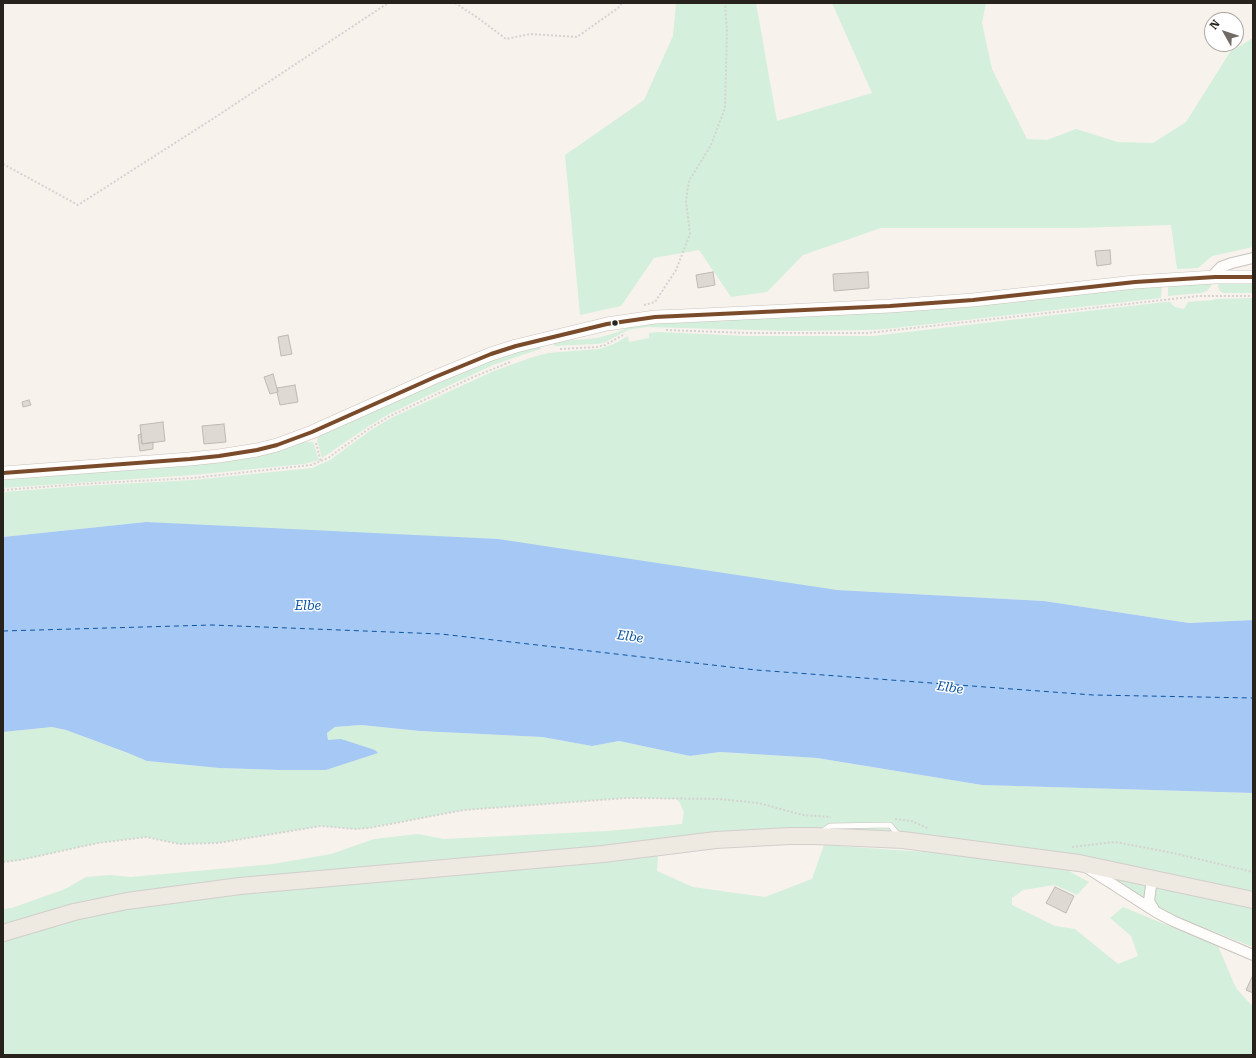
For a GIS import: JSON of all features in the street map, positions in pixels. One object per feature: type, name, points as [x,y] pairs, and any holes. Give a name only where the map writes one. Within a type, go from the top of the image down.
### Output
[{"type":"main road","points":[[3,933],[74,912],[128,900],[240,886],[603,854],[716,840],[815,836],[903,840],[1079,862],[1252,900]]},
{"type":"street","points":[[1215,277],[1216,273],[1221,267],[1253,258]]},
{"type":"street","points":[[3,474],[219,456],[264,448],[312,432],[435,377],[491,354],[581,329],[607,324],[655,318],[718,313],[890,306],[965,301],[1135,282],[1215,277],[1253,277]]},
{"type":"street","points":[[1079,862],[1156,912],[1180,924],[1253,955]]},
{"type":"street","points":[[1152,878],[1149,901],[1156,912]]},
{"type":"path","points":[[3,164],[78,205],[214,118],[388,3]]},
{"type":"path","points":[[455,3],[506,39],[530,34],[577,37],[618,8],[622,3]]},
{"type":"path","points":[[642,306],[655,302],[676,270],[690,234],[686,201],[689,181],[711,145],[725,108],[727,30],[725,3]]},
{"type":"path","points":[[663,330],[748,333],[868,333],[1199,296],[1253,296]]},
{"type":"path","points":[[559,349],[597,347],[605,345],[632,331],[628,321]]},
{"type":"path","points":[[3,490],[193,478],[304,467],[321,462],[374,425],[390,416],[471,378],[512,361]]},
{"type":"path","points":[[312,432],[321,462]]},
{"type":"path","points":[[3,862],[20,860],[98,843],[146,837],[179,844],[218,843],[321,826],[355,829],[369,828],[464,810],[627,798],[720,798],[758,804],[802,815],[833,817]]},
{"type":"path","points":[[893,819],[912,821],[931,830]]},
{"type":"path","points":[[1068,848],[1115,842],[1173,853],[1253,872]]},
{"type":"green space","points":[[676,3],[756,3],[777,121],[872,93],[832,3],[986,3],[982,23],[992,69],[1027,139],[1047,140],[1076,129],[1118,142],[1153,143],[1186,122],[1230,52],[1244,52],[1244,43],[1253,38],[1253,247],[1212,256],[1198,268],[1177,269],[1171,225],[1074,228],[881,228],[803,255],[767,292],[731,297],[699,250],[654,258],[621,306],[580,315],[565,155],[644,100],[673,36]]},
{"type":"green space","points":[[1220,281],[1253,281],[1253,293],[1223,293],[1218,287]]},
{"type":"green space","points":[[1211,282],[1211,286],[1207,291],[1201,293],[1168,296],[1168,284]]},
{"type":"green space","points":[[1162,285],[1161,298],[886,329],[790,331],[647,327],[628,330],[604,343],[554,346],[553,342],[597,338],[615,333],[634,325]]},
{"type":"green space","points":[[1253,298],[1253,620],[1189,623],[1044,601],[837,590],[146,522],[3,537],[3,492],[193,480],[312,468],[330,460],[371,430],[391,418],[494,371],[548,353],[599,349],[614,344],[628,336],[629,342],[649,338],[649,333],[658,332],[747,336],[873,336],[1165,302],[1170,302],[1175,307],[1184,309],[1188,302],[1215,299]]},
{"type":"green space","points":[[540,344],[541,349],[493,365],[389,414],[322,458],[317,440],[321,433],[478,364]]},
{"type":"green space","points":[[301,442],[313,442],[319,460],[304,464],[193,475],[3,488],[3,477]]},
{"type":"green space","points":[[361,725],[420,731],[542,737],[592,746],[619,741],[690,756],[720,752],[817,758],[982,785],[1253,793],[1253,897],[1130,866],[872,831],[755,831],[659,841],[657,871],[693,887],[765,897],[812,879],[824,845],[939,853],[1065,869],[1089,882],[1077,895],[1055,885],[1023,890],[1012,898],[1012,905],[1055,926],[1075,929],[1118,964],[1138,956],[1131,936],[1110,918],[1123,907],[1218,946],[1236,988],[1253,1007],[1253,1055],[3,1055],[3,909],[12,908],[65,889],[86,877],[110,875],[131,877],[273,864],[331,854],[374,839],[418,834],[444,839],[607,831],[682,824],[684,813],[680,803],[676,799],[627,798],[464,810],[369,828],[355,829],[321,826],[218,843],[179,844],[146,837],[98,843],[21,860],[3,862],[3,732],[52,727],[66,730],[147,761],[219,768],[326,770],[377,753],[375,750],[328,740],[327,733],[335,727]]},
{"type":"green space","points":[[1095,867],[1253,909],[1253,947],[1166,913]]},
{"type":"water","name":"Elbe","points":[[146,522],[498,539],[837,590],[1044,601],[1189,623],[1253,620],[1253,793],[982,785],[817,758],[720,752],[690,756],[619,741],[592,746],[542,737],[420,731],[361,725],[335,727],[327,733],[328,740],[341,739],[375,750],[378,753],[326,770],[219,768],[147,761],[66,730],[52,727],[3,732],[3,537]]},
{"type":"building","points":[[1110,250],[1111,264],[1097,266],[1095,251]]},
{"type":"building","points":[[713,272],[715,285],[698,288],[696,275]]},
{"type":"building","points":[[868,272],[869,288],[834,291],[833,274]]},
{"type":"building","points":[[288,335],[292,354],[281,356],[278,337]]},
{"type":"building","points":[[273,374],[278,392],[270,394],[264,377]]},
{"type":"building","points":[[295,385],[298,402],[280,405],[277,388]]},
{"type":"building","points":[[29,400],[31,405],[23,407],[22,402]]},
{"type":"building","points":[[163,422],[165,441],[142,444],[140,425]]},
{"type":"building","points":[[224,424],[226,442],[204,444],[202,426]]},
{"type":"building","points":[[141,434],[142,444],[153,442],[153,449],[140,451],[138,435]]},
{"type":"building","points":[[1055,887],[1074,896],[1066,913],[1046,903]]},
{"type":"building","points":[[1253,975],[1253,993],[1246,990]]},
{"type":"ferry route","points":[[3,631],[212,625],[441,634],[756,670],[1093,695],[1253,698]]},
{"type":"transit line","points":[[3,473],[190,459],[257,450],[277,445],[312,432],[435,377],[491,354],[516,346],[607,324],[655,317],[890,306],[973,300],[1135,282],[1215,277],[1253,277]]}]
